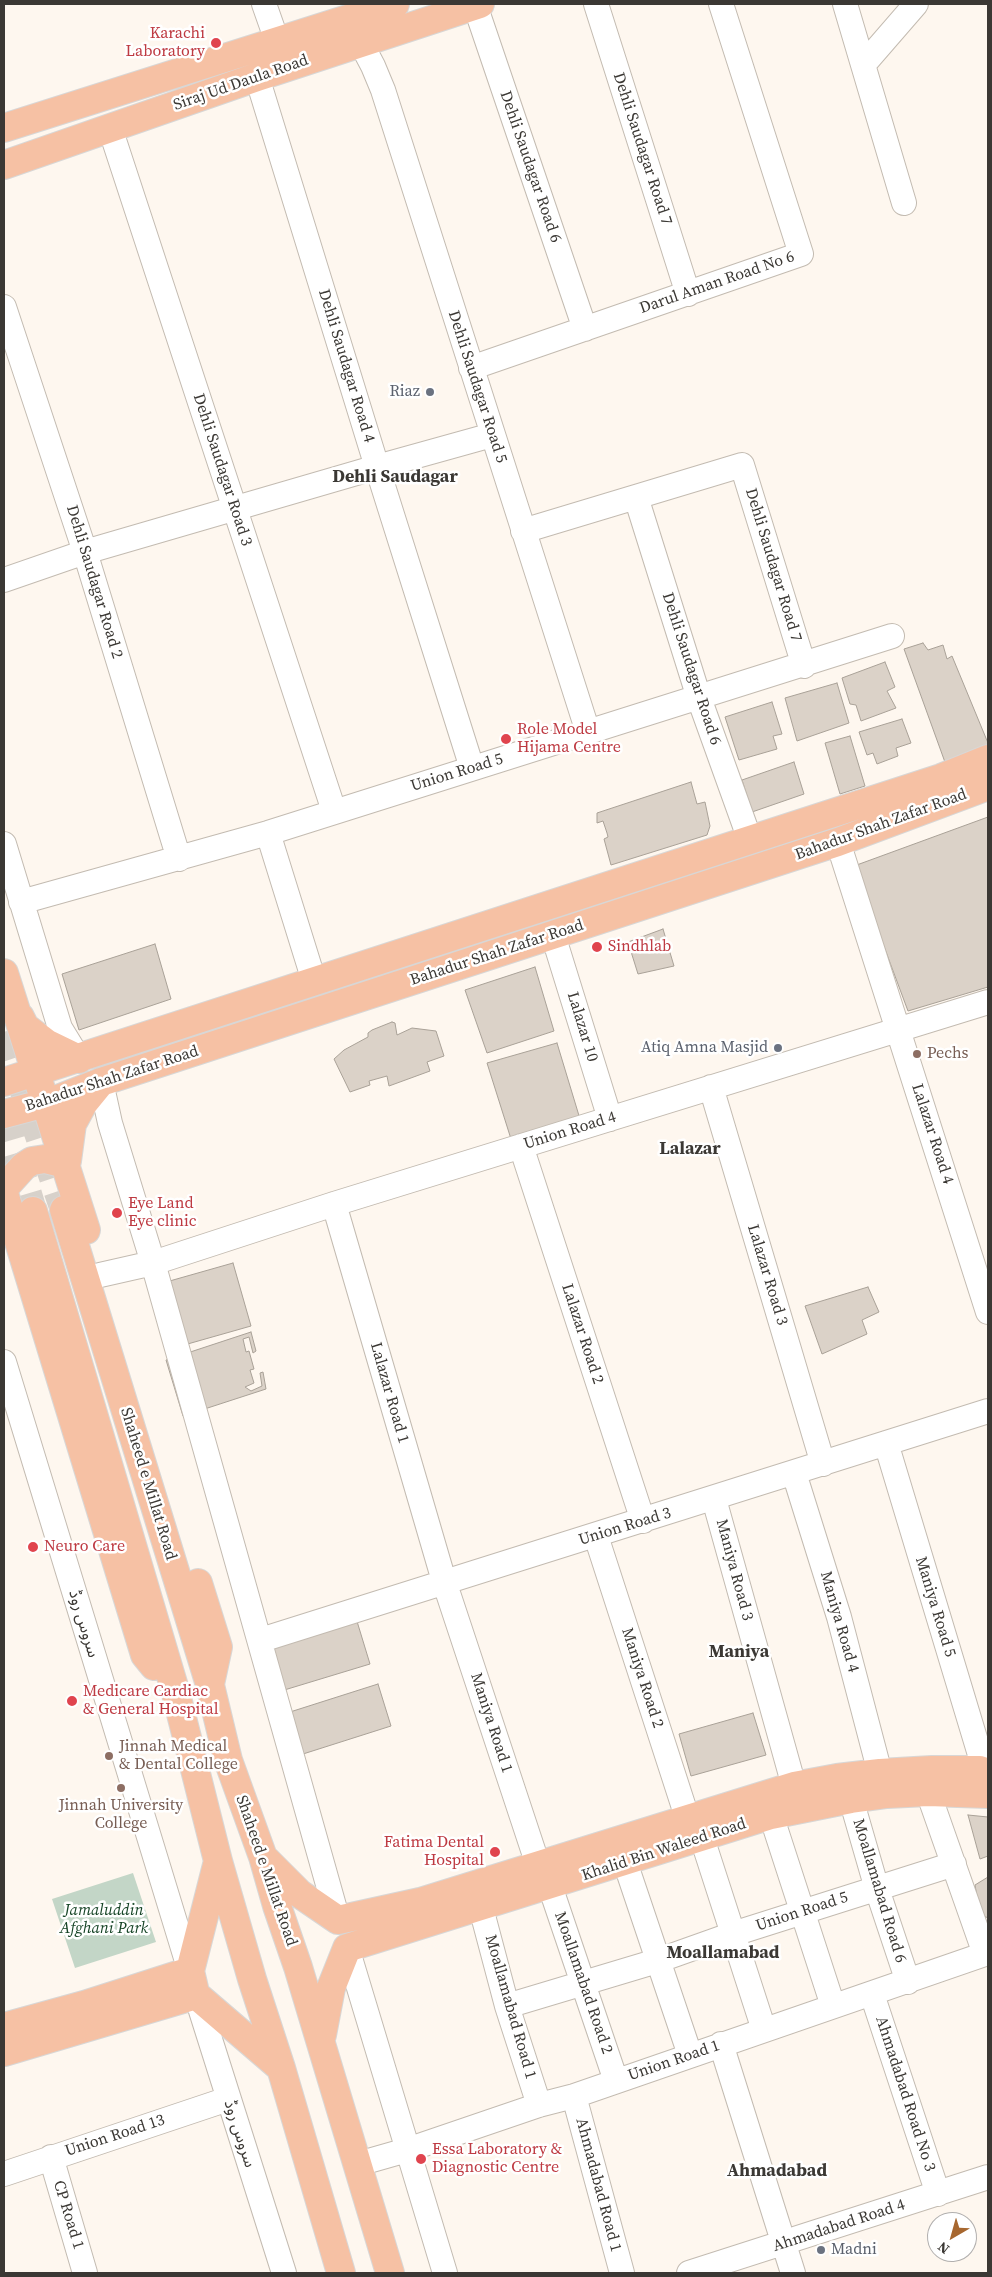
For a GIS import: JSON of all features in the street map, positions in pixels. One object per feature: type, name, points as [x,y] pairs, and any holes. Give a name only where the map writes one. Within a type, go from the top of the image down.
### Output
[{"type":"main road","name":"Siraj Ud Daula Road","points":[[4,128],[395,4]]},
{"type":"main road","name":"Siraj Ud Daula Road","points":[[4,165],[257,77],[477,4]]},
{"type":"main road","name":"Bahadur Shah Zafar Road","points":[[4,1082],[941,778],[988,759]]},
{"type":"main road","name":"Bahadur Shah Zafar Road","points":[[4,1114],[53,1101],[101,1082],[838,842],[988,786]]},
{"type":"main road","points":[[4,973],[11,1012],[45,1102],[218,1647],[210,1685]]},
{"type":"main road","points":[[11,1012],[25,1027],[46,1043],[79,1059]]},
{"type":"main road","points":[[65,1167],[72,1124],[83,1104],[101,1082]]},
{"type":"main road","points":[[4,1188],[24,1166],[32,1161],[45,1159],[65,1167]]},
{"type":"main road","points":[[4,1193],[145,1655],[175,1690]]},
{"type":"main road","name":"Shaheed e Millat Road","points":[[64,1210],[210,1685],[228,1760],[264,1857],[277,1906],[298,1967],[390,2273]]},
{"type":"main road","name":"Shaheed e Millat Road","points":[[33,1211],[175,1690],[218,1861],[252,1979],[281,2068],[341,2273]]},
{"type":"main road","name":"Khalid Bin Waleed Road","points":[[544,1876],[625,1862],[794,1786],[880,1773],[932,1770],[985,1779]]},
{"type":"main road","name":"Khalid Bin Waleed Road","points":[[347,1948],[423,1913],[481,1908],[544,1876],[695,1829],[851,1799],[928,1792],[985,1779]]},
{"type":"main road","points":[[264,1857],[300,1894],[338,1920],[347,1948],[331,1988],[321,2042]]},
{"type":"main road","points":[[192,1983],[218,1861]]},
{"type":"main road","points":[[338,1920],[423,1913],[544,1876]]},
{"type":"main road","points":[[5,2029],[84,2005],[192,1983]]},
{"type":"main road","points":[[192,1983],[281,2068]]},
{"type":"street","points":[[264,4],[277,41]]},
{"type":"street","name":"Dehli Saudagar Road 6","points":[[477,4],[584,329]]},
{"type":"street","name":"Dehli Saudagar Road 7","points":[[596,4],[688,294]]},
{"type":"street","name":"Darul Aman Road No 6","points":[[470,368],[801,254],[721,4]]},
{"type":"street","points":[[845,4],[904,203]]},
{"type":"street","points":[[864,64],[916,4]]},
{"type":"street","name":"Dehli Saudagar Road 5","points":[[348,19],[373,66],[383,90],[470,368],[588,732]]},
{"type":"street","name":"Dehli Saudagar Road 4","points":[[257,77],[472,768]]},
{"type":"street","name":"Dehli Saudagar Road 3","points":[[110,128],[334,811]]},
{"type":"street","name":"Dehli Saudagar Road 2","points":[[4,307],[86,552],[179,859]]},
{"type":"street","points":[[4,580],[86,552],[377,467],[492,436]]},
{"type":"street","name":"Dehli Saudagar Road 7","points":[[636,497],[742,465],[804,666]]},
{"type":"street","points":[[523,531],[636,497]]},
{"type":"street","name":"Dehli Saudagar Road 6","points":[[636,497],[699,698],[750,840]]},
{"type":"street","name":"Union Road 5","points":[[21,902],[268,833],[804,666],[892,636]]},
{"type":"street","points":[[268,833],[314,981]]},
{"type":"street","name":"Lalazar Road 4","points":[[838,842],[988,1312]]},
{"type":"street","points":[[4,844],[60,1028],[79,1059]]},
{"type":"street","name":"Lalazar 10","points":[[554,935],[610,1119]]},
{"type":"street","name":"Union Road 4","points":[[100,1275],[153,1263],[334,1204],[711,1086],[988,1002]]},
{"type":"street","points":[[101,1082],[110,1123],[153,1263],[261,1640],[338,1920]]},
{"type":"street","name":"Lalazar Road 3","points":[[711,1086],[823,1464]]},
{"type":"street","name":"Lalazar Road 2","points":[[521,1146],[643,1521]]},
{"type":"street","name":"Lalazar Road 1","points":[[334,1204],[444,1581]]},
{"type":"street","name":"سروس روڈ","points":[[4,1362],[10,1406],[284,2273]]},
{"type":"street","name":"Union Road 3","points":[[261,1640],[988,1411]]},
{"type":"street","name":"Maniya Road 5","points":[[886,1443],[981,1758],[985,1779]]},
{"type":"street","name":"Maniya Road 4","points":[[794,1473],[840,1617],[880,1773]]},
{"type":"street","name":"Maniya Road 3","points":[[714,1498],[794,1786]]},
{"type":"street","name":"Maniya Road 2","points":[[596,1536],[695,1829],[733,1934],[764,2030]]},
{"type":"street","name":"Maniya Road 1","points":[[444,1581],[544,1876]]},
{"type":"street","points":[[928,1792],[987,1954]]},
{"type":"street","name":"Moallamabad Road 6","points":[[851,1799],[877,1889],[908,1982]]},
{"type":"street","points":[[771,1815],[833,2006]]},
{"type":"street","points":[[625,1862],[690,2055]]},
{"type":"street","name":"Union Road 5","points":[[507,2006],[657,1961],[733,1934],[954,1864]]},
{"type":"street","name":"Moallamabad Road 2","points":[[544,1876],[616,2081]]},
{"type":"street","name":"Moallamabad Road 1","points":[[481,1908],[507,2006],[539,2106]]},
{"type":"street","points":[[347,1948],[406,2150],[445,2273]]},
{"type":"street","name":"Union Road 1","points":[[358,2164],[574,2096],[987,1954]]},
{"type":"street","name":"Ahmadabad Road No 3","points":[[872,1994],[938,2194]]},
{"type":"street","points":[[721,2044],[793,2273]]},
{"type":"street","name":"Ahmadabad Road 1","points":[[574,2096],[622,2273]]},
{"type":"street","name":"Union Road 13","points":[[4,2174],[50,2157],[228,2099]]},
{"type":"street","name":"CP Road 1","points":[[50,2157],[85,2273]]},
{"type":"street","name":"Ahmadabad Road 4","points":[[689,2273],[785,2244],[988,2177]]},
{"type":"green space","name":"Jamaluddin Afghani Park","points":[[133,1873],[156,1942],[75,1968],[52,1899]]},
{"type":"building","points":[[923,643],[928,650],[943,645],[947,659],[952,656],[988,743],[988,749],[946,765],[904,649]]},
{"type":"building","points":[[885,662],[895,687],[887,691],[896,708],[861,721],[856,705],[850,704],[842,678]]},
{"type":"building","points":[[837,683],[849,723],[797,741],[785,698]]},
{"type":"building","points":[[772,702],[782,734],[773,736],[777,749],[739,760],[725,717]]},
{"type":"building","points":[[902,719],[911,743],[896,748],[898,756],[877,764],[873,753],[867,755],[859,732]]},
{"type":"building","points":[[850,736],[865,786],[840,794],[825,743]]},
{"type":"building","points":[[794,762],[804,794],[752,812],[742,780]]},
{"type":"building","points":[[691,782],[697,804],[705,802],[710,826],[707,835],[611,865],[604,839],[608,837],[607,833],[603,821],[597,823],[597,813]]},
{"type":"building","points":[[988,817],[988,987],[908,1011],[854,866]]},
{"type":"building","points":[[663,929],[674,966],[638,974],[628,942]]},
{"type":"building","points":[[155,944],[171,999],[79,1030],[62,974]]},
{"type":"building","points":[[535,967],[554,1031],[487,1053],[465,990]]},
{"type":"building","points":[[392,1022],[395,1023],[397,1035],[412,1028],[436,1031],[444,1056],[427,1062],[430,1071],[389,1086],[387,1076],[369,1081],[370,1085],[350,1092],[334,1059],[344,1050],[368,1037],[368,1033],[372,1030]]},
{"type":"building","points":[[557,1043],[580,1119],[511,1139],[487,1063]]},
{"type":"building","points":[[233,1263],[251,1326],[170,1349],[152,1286]]},
{"type":"building","points":[[868,1287],[879,1312],[862,1320],[867,1334],[822,1354],[805,1306]]},
{"type":"building","points":[[251,1332],[256,1351],[253,1353],[249,1337],[243,1339],[246,1352],[249,1351],[254,1369],[250,1370],[254,1383],[245,1387],[251,1391],[262,1386],[260,1373],[263,1372],[266,1389],[183,1416],[166,1360]]},
{"type":"building","points":[[356,1618],[370,1664],[281,1691],[267,1645]]},
{"type":"building","points":[[378,1684],[391,1726],[303,1754],[290,1712]]},
{"type":"building","points":[[753,1713],[766,1755],[691,1776],[679,1734]]},
{"type":"building","points":[[968,1815],[988,1817],[988,1856],[980,1859]]},
{"type":"building","points":[[988,1877],[988,1918],[980,1914],[975,1885]]},
{"type":"tunnel","points":[[4,1032],[64,1210]]},
{"type":"tunnel","points":[[4,1113],[33,1211]]},
{"type":"place","name":"Karachi Laboratory","points":[[216,43]]},
{"type":"place","name":"Riaz","points":[[430,392]]},
{"type":"place","name":"Role Model Hijama Centre","points":[[506,739]]},
{"type":"place","name":"Sindhlab","points":[[597,947]]},
{"type":"place","name":"Atiq Amna Masjid","points":[[778,1048]]},
{"type":"place","name":"Pechs","points":[[917,1054]]},
{"type":"place","name":"Eye Land Eye clinic","points":[[117,1213]]},
{"type":"place","name":"Neuro Care","points":[[33,1547]]},
{"type":"place","name":"Medicare Cardiac & General Hospital","points":[[72,1701]]},
{"type":"place","name":"Jinnah Medical & Dental College","points":[[109,1756]]},
{"type":"place","name":"Jinnah University College","points":[[121,1788]]},
{"type":"place","name":"Fatima Dental Hospital","points":[[495,1852]]},
{"type":"place","name":"Essa Laboratory & Diagnostic Centre","points":[[421,2159]]},
{"type":"place","name":"Madni","points":[[821,2250]]},
{"type":"district","name":"Dehli Saudagar","points":[[395,477]]},
{"type":"district","name":"Lalazar","points":[[690,1149]]},
{"type":"district","name":"Maniya","points":[[739,1652]]},
{"type":"district","name":"Moallamabad","points":[[723,1953]]},
{"type":"district","name":"Ahmadabad","points":[[777,2171]]}]
